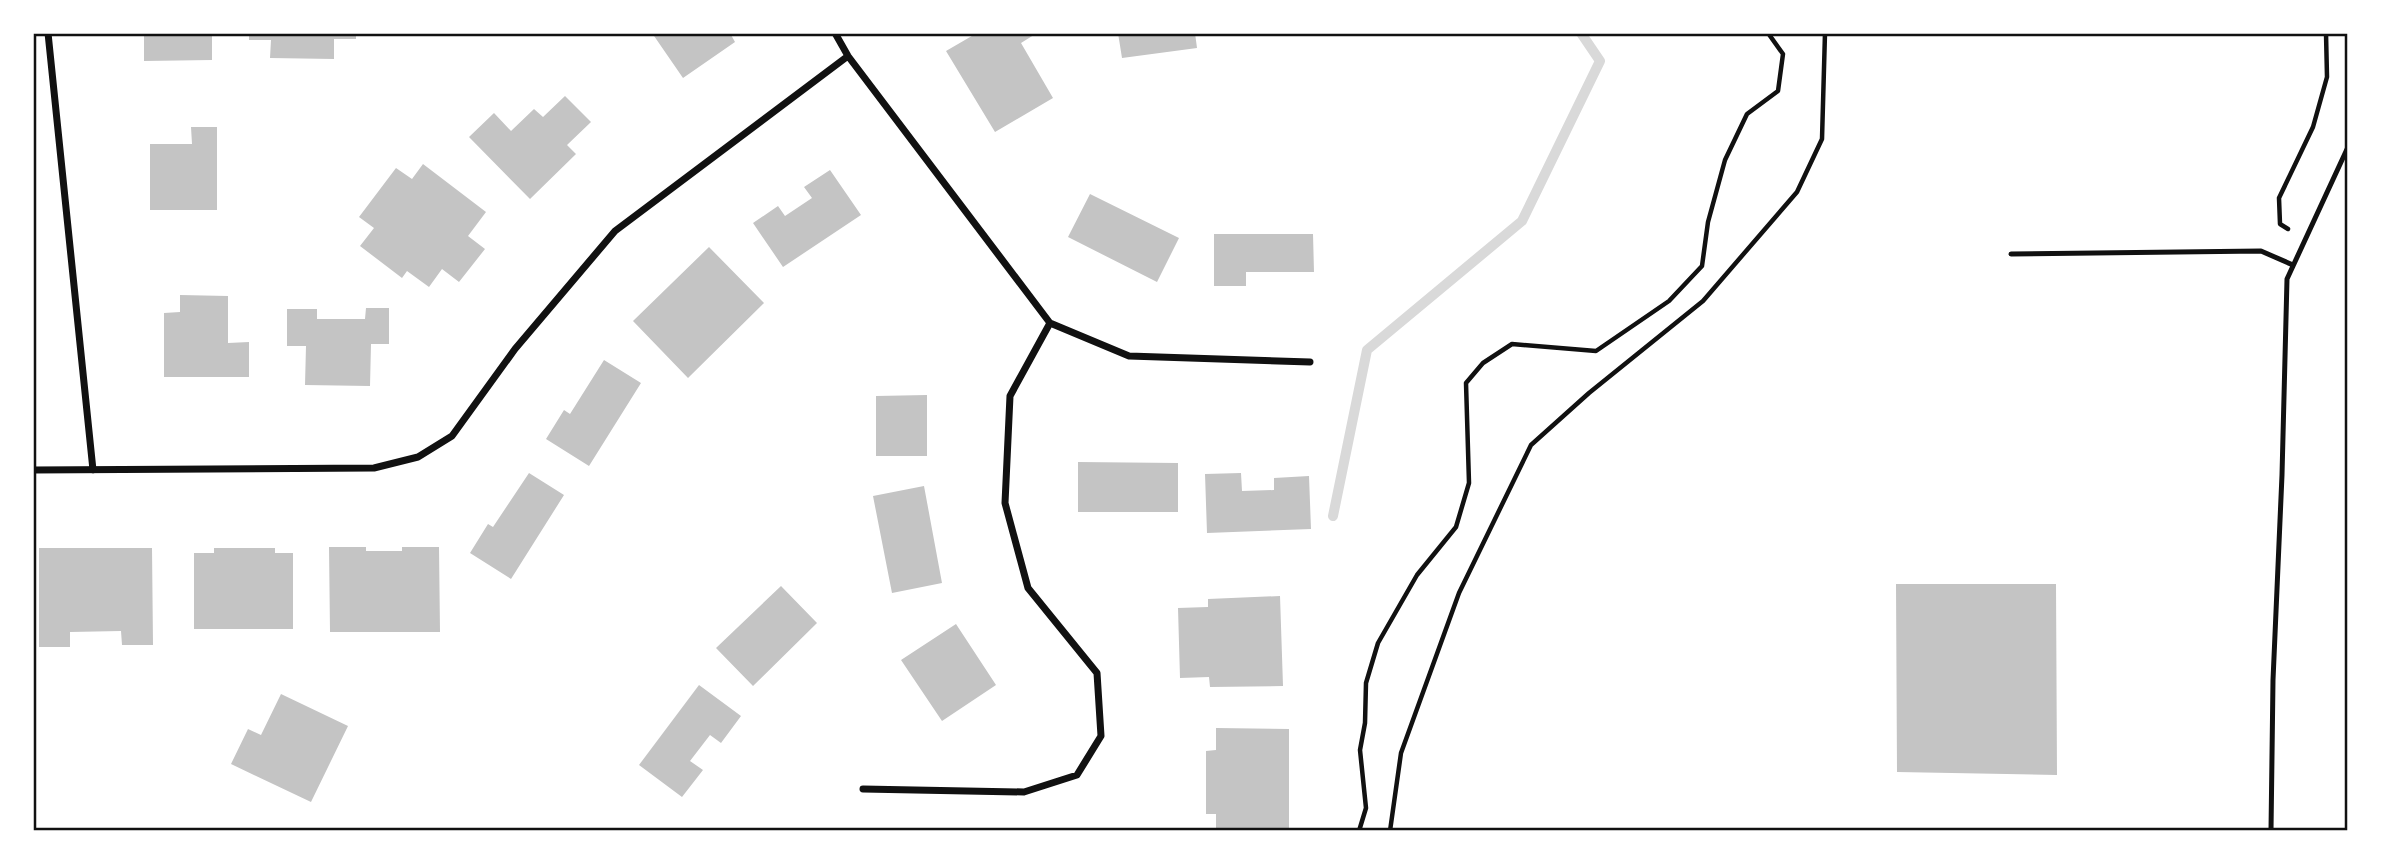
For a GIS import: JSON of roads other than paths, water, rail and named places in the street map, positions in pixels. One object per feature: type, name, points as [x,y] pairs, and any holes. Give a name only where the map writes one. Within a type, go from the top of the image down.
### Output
[{"type":"street","points":[[48,33],[93,470]]},
{"type":"street","points":[[835,33],[848,56],[1050,323],[1129,356],[1310,362]]},
{"type":"street","points":[[33,470],[374,468],[418,457],[452,436],[515,349],[615,232],[848,56]]},
{"type":"street","points":[[863,789],[1024,792],[1077,775],[1101,736],[1097,673],[1028,588],[1004,503],[1010,396],[1050,323]]},
{"type":"lane","points":[[2271,831],[2273,680],[2283,475],[2287,279],[2348,147]]},
{"type":"lane","points":[[2011,254],[2261,251],[2293,265]]},
{"type":"waterway","points":[[1333,516],[1367,350],[1522,221],[1600,61],[1581,33]]}]
